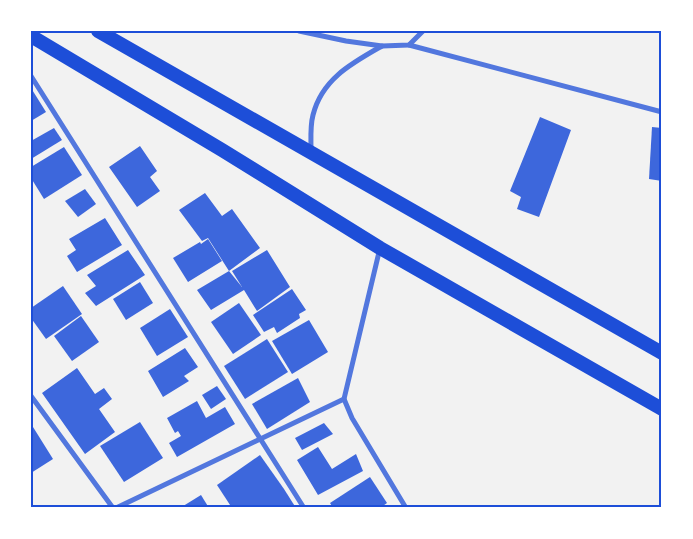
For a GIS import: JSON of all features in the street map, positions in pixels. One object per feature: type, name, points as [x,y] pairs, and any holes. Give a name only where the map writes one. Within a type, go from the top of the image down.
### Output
[{"type":"highway","points":[[98,31],[662,353]]},
{"type":"highway","points":[[31,36],[222,150],[380,248],[662,409]]},
{"type":"street","points":[[299,31],[382,46],[409,45],[662,112]]},
{"type":"street","points":[[409,45],[423,31]]},
{"type":"street","points":[[311,153],[313,115],[326,88],[340,72],[382,46]]},
{"type":"street","points":[[31,76],[304,508]]},
{"type":"street","points":[[380,248],[344,399],[352,418],[406,508]]},
{"type":"street","points":[[31,396],[114,508],[261,440],[344,399]]},
{"type":"building","points":[[31,88],[46,112],[31,121]]},
{"type":"building","points":[[540,117],[571,130],[539,217],[517,209],[521,197],[510,191]]},
{"type":"building","points":[[652,127],[662,128],[662,181],[649,179]]},
{"type":"building","points":[[54,128],[62,140],[31,159],[31,141]]},
{"type":"building","points":[[140,146],[157,171],[150,177],[160,191],[137,207],[109,167]]},
{"type":"building","points":[[64,147],[82,175],[44,199],[31,178],[31,167]]},
{"type":"building","points":[[85,189],[96,204],[78,217],[65,201]]},
{"type":"building","points":[[205,193],[222,216],[232,209],[260,248],[229,271],[208,238],[202,241],[179,210]]},
{"type":"building","points":[[105,218],[122,245],[77,272],[67,256],[76,250],[69,239]]},
{"type":"building","points":[[208,239],[222,261],[188,282],[173,258]]},
{"type":"building","points":[[128,250],[145,275],[96,306],[85,293],[96,286],[87,275]]},
{"type":"building","points":[[267,250],[290,287],[257,311],[244,290],[211,310],[197,290],[229,271],[242,287],[232,271]]},
{"type":"building","points":[[140,282],[153,303],[126,320],[113,299]]},
{"type":"building","points":[[63,286],[82,314],[46,339],[31,318],[31,308]]},
{"type":"building","points":[[292,289],[306,310],[299,314],[300,318],[277,333],[274,327],[264,332],[253,315]]},
{"type":"building","points":[[239,303],[261,335],[233,354],[211,322]]},
{"type":"building","points":[[170,309],[188,337],[157,356],[140,328]]},
{"type":"building","points":[[81,316],[99,342],[72,361],[54,336]]},
{"type":"building","points":[[309,320],[328,352],[292,374],[272,341]]},
{"type":"building","points":[[267,339],[288,372],[245,399],[224,366]]},
{"type":"building","points":[[185,348],[198,367],[184,376],[189,381],[163,397],[148,371]]},
{"type":"building","points":[[77,368],[95,394],[104,388],[112,399],[99,409],[115,432],[85,454],[42,393]]},
{"type":"building","points":[[298,378],[310,402],[267,429],[252,404]]},
{"type":"building","points":[[217,386],[226,399],[211,409],[202,395]]},
{"type":"building","points":[[197,401],[206,418],[225,407],[235,424],[177,457],[169,443],[181,436],[178,431],[175,433],[167,418]]},
{"type":"building","points":[[140,422],[163,458],[124,482],[100,446]]},
{"type":"building","points":[[324,423],[333,434],[302,450],[295,438]]},
{"type":"building","points":[[33,427],[53,459],[31,473],[31,428]]},
{"type":"building","points":[[318,447],[332,469],[356,454],[363,471],[318,495],[297,460]]},
{"type":"building","points":[[260,455],[296,508],[232,508],[217,485]]},
{"type":"building","points":[[370,477],[387,503],[380,508],[333,508],[330,503]]},
{"type":"building","points":[[201,495],[209,508],[180,508]]}]
